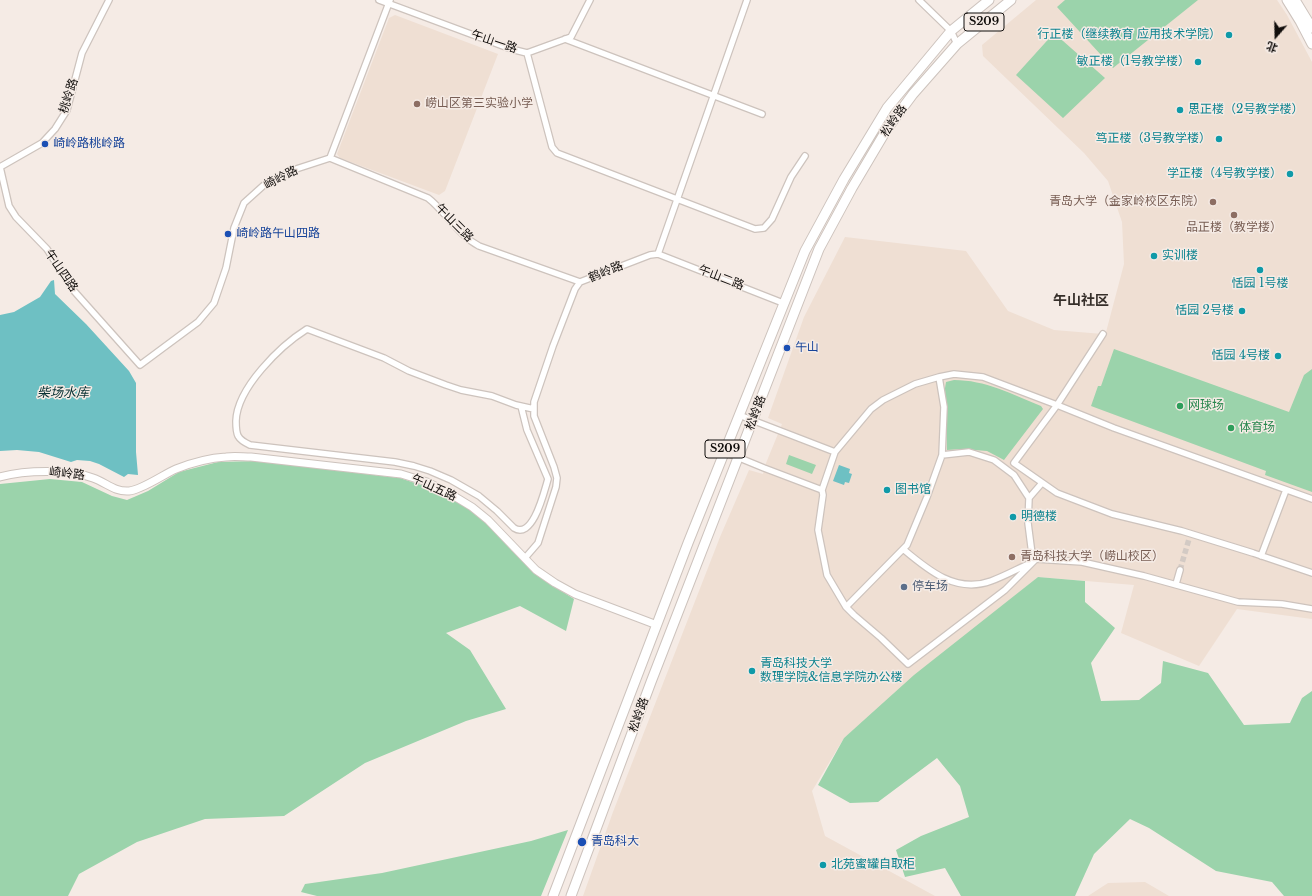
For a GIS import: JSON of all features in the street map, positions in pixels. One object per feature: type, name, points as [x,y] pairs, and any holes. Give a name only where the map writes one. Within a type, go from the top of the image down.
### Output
[{"type":"main road","name":"松岭路","points":[[553,896],[739,415],[805,251],[844,179],[887,108],[951,31],[989,0]]},
{"type":"main road","name":"松岭路","points":[[571,896],[651,682],[820,249],[852,188],[887,129],[913,94],[957,44],[1011,0]]},
{"type":"main road","points":[[1286,0],[1300,21],[1312,44]]},
{"type":"main road","points":[[1295,0],[1312,28]]},
{"type":"street","name":"桃岭路","points":[[0,167],[42,143],[56,129],[66,110],[82,53],[109,0]]},
{"type":"street","name":"午山一路","points":[[379,0],[390,2],[511,49],[527,53],[565,40]]},
{"type":"street","points":[[565,40],[571,38],[590,0]]},
{"type":"street","points":[[658,254],[747,0]]},
{"type":"street","points":[[919,0],[951,31],[957,44]]},
{"type":"street","points":[[330,158],[390,2]]},
{"type":"street","points":[[565,40],[762,114]]},
{"type":"street","points":[[527,53],[552,146],[556,153],[755,229],[764,228],[772,219],[791,177],[805,156]]},
{"type":"street","name":"午山三路","points":[[330,158],[428,198],[436,204],[469,241],[479,246],[580,282]]},
{"type":"street","name":"崎岭路","points":[[140,365],[198,322],[214,303],[226,268],[234,228],[244,204],[264,185],[293,170],[330,158]]},
{"type":"street","name":"午山四路","points":[[0,167],[8,206],[16,217],[47,249],[74,292],[140,365]]},
{"type":"street","name":"午山二路","points":[[658,254],[783,303]]},
{"type":"street","name":"鹤岭路","points":[[525,558],[538,543],[556,487],[557,478],[552,461],[534,416],[534,402],[553,346],[575,289],[580,282],[650,255],[658,254]]},
{"type":"street","points":[[521,406],[527,430],[548,479],[534,521],[529,527],[522,530],[517,530],[508,524],[497,511],[479,496],[451,480],[430,471],[395,462],[250,445],[241,441],[236,432],[236,415],[240,401],[251,382],[293,337],[307,329],[384,358],[409,371],[461,390],[492,396],[534,409]]},
{"type":"street","points":[[1103,334],[1057,405],[1014,463],[1057,493],[1112,514],[1261,556],[1312,573]]},
{"type":"street","points":[[1033,562],[1004,590],[908,664],[882,638],[846,607],[827,575],[818,530],[823,495],[822,490],[835,452],[871,409],[883,400],[914,384],[954,374],[983,377],[1114,428],[1312,499]]},
{"type":"street","points":[[846,607],[906,545],[927,497],[942,455],[944,407],[939,377]]},
{"type":"street","points":[[739,415],[835,452]]},
{"type":"street","points":[[725,452],[822,490]]},
{"type":"street","points":[[942,455],[969,452],[994,460],[1014,475],[1029,498],[1028,523],[1033,562]]},
{"type":"street","name":"午山五路","points":[[152,481],[176,469],[226,457],[251,457],[401,474],[427,482],[472,507],[488,520],[536,570],[549,579],[575,594],[657,625]]},
{"type":"street","name":"崎岭路","points":[[0,477],[8,474],[41,472],[78,473],[95,478],[118,491],[131,491],[152,481]]},
{"type":"street","points":[[1029,498],[1042,483]]},
{"type":"street","points":[[1261,556],[1286,490]]},
{"type":"street","points":[[903,549],[926,569],[952,583],[974,584],[990,582],[1033,562],[1036,559],[1082,562],[1176,584],[1238,602],[1282,604],[1312,609]]},
{"type":"street","points":[[1176,584],[1180,570]]},
{"type":"shaded area","name":"青岛科技大学（崂山校区）","points":[[1036,0],[1277,0],[1287,15],[1312,62],[1312,619],[1237,609],[1199,666],[1121,633],[1134,585],[1038,577],[844,738],[812,791],[825,836],[935,896],[583,896],[613,812],[720,537],[749,470],[763,474],[782,424],[768,418],[804,317],[845,237],[966,251],[1008,311],[1054,330],[1103,334],[1105,336],[1124,264],[1122,222],[1108,181],[1084,153],[983,56],[982,45]]},
{"type":"shaded area","name":"崂山区第三实验小学","points":[[395,15],[498,54],[445,191],[439,195],[340,158],[337,154],[389,18]]},
{"type":"shaded area","points":[[1145,882],[1169,896],[1088,896],[1108,883]]},
{"type":"green space","points":[[1065,0],[1198,0],[1113,68],[1057,7]]},
{"type":"green space","points":[[1054,33],[1105,78],[1063,118],[1016,75]]},
{"type":"green space","name":"体育场","points":[[1114,349],[1289,412],[1304,375],[1312,369],[1312,492],[1265,475],[1266,471],[1091,406],[1098,386],[1101,386]]},
{"type":"green space","points":[[954,380],[977,382],[998,388],[1041,406],[1043,409],[1004,460],[987,451],[962,449],[947,450],[945,388],[946,382]]},
{"type":"green space","points":[[789,455],[816,465],[812,474],[786,464]]},
{"type":"green space","points":[[255,461],[400,478],[427,487],[463,505],[491,525],[512,551],[528,567],[574,599],[566,631],[520,606],[446,633],[470,650],[506,709],[466,721],[365,763],[284,816],[205,819],[137,842],[79,874],[68,896],[0,896],[0,484],[50,479],[82,482],[112,496],[127,500],[148,491],[179,472],[218,462]]},
{"type":"green space","points":[[1038,577],[1085,581],[1085,602],[1115,628],[1091,663],[1101,701],[1139,700],[1161,683],[1163,661],[1208,673],[1244,725],[1290,723],[1302,698],[1312,691],[1312,896],[1284,896],[1272,882],[1216,871],[1149,828],[1130,819],[1094,854],[1075,896],[961,896],[945,868],[905,877],[896,850],[921,836],[969,817],[960,786],[937,758],[878,802],[850,803],[818,785],[844,738],[914,675]]},
{"type":"green space","points":[[568,830],[541,896],[317,896],[301,892],[305,884],[382,873],[531,841]]},
{"type":"water","name":"柴场水库","points":[[54,280],[55,294],[86,324],[129,371],[136,383],[136,452],[138,475],[128,474],[124,477],[90,461],[77,460],[71,462],[39,452],[17,450],[0,451],[0,315],[14,312],[40,297],[51,281]]},
{"type":"water","points":[[839,465],[850,469],[849,473],[852,474],[849,483],[845,482],[844,485],[833,481]]},
{"type":"tunnel","points":[[1180,570],[1189,539]]},
{"type":"place","name":"行正楼（继续教育 应用技术学院）","points":[[1229,35]]},
{"type":"place","name":"敏正楼（1号教学楼）","points":[[1198,62]]},
{"type":"place","name":"崂山区第三实验小学","points":[[417,104]]},
{"type":"place","name":"思正楼（2号教学楼）","points":[[1180,110]]},
{"type":"place","name":"笃正楼（3号教学楼）","points":[[1219,139]]},
{"type":"place","name":"崎岭路桃岭路","points":[[45,144]]},
{"type":"place","name":"学正楼（4号教学楼）","points":[[1290,174]]},
{"type":"place","name":"青岛大学（金家岭校区东院）","points":[[1213,202]]},
{"type":"place","name":"品正楼（教学楼）","points":[[1234,215]]},
{"type":"place","name":"崎岭路午山四路","points":[[228,234]]},
{"type":"place","name":"实训楼","points":[[1154,256]]},
{"type":"place","name":"恬园 1号楼","points":[[1260,270]]},
{"type":"place","name":"恬园 2号楼","points":[[1242,311]]},
{"type":"place","name":"午山","points":[[787,348]]},
{"type":"place","name":"恬园 4号楼","points":[[1278,356]]},
{"type":"place","name":"网球场","points":[[1180,406]]},
{"type":"place","name":"体育场","points":[[1231,428]]},
{"type":"place","name":"图书馆","points":[[887,490]]},
{"type":"place","name":"明德楼","points":[[1013,517]]},
{"type":"place","name":"青岛科技大学（崂山校区）","points":[[1012,557]]},
{"type":"place","name":"停车场","points":[[904,587]]},
{"type":"place","name":"青岛科技大学 数理学院&信息学院办公楼","points":[[752,671]]},
{"type":"place","name":"青岛科大","points":[[582,842]]},
{"type":"place","name":"北苑蜜罐自取柜","points":[[823,865]]},
{"type":"district","name":"午山社区","points":[[1081,301]]}]
